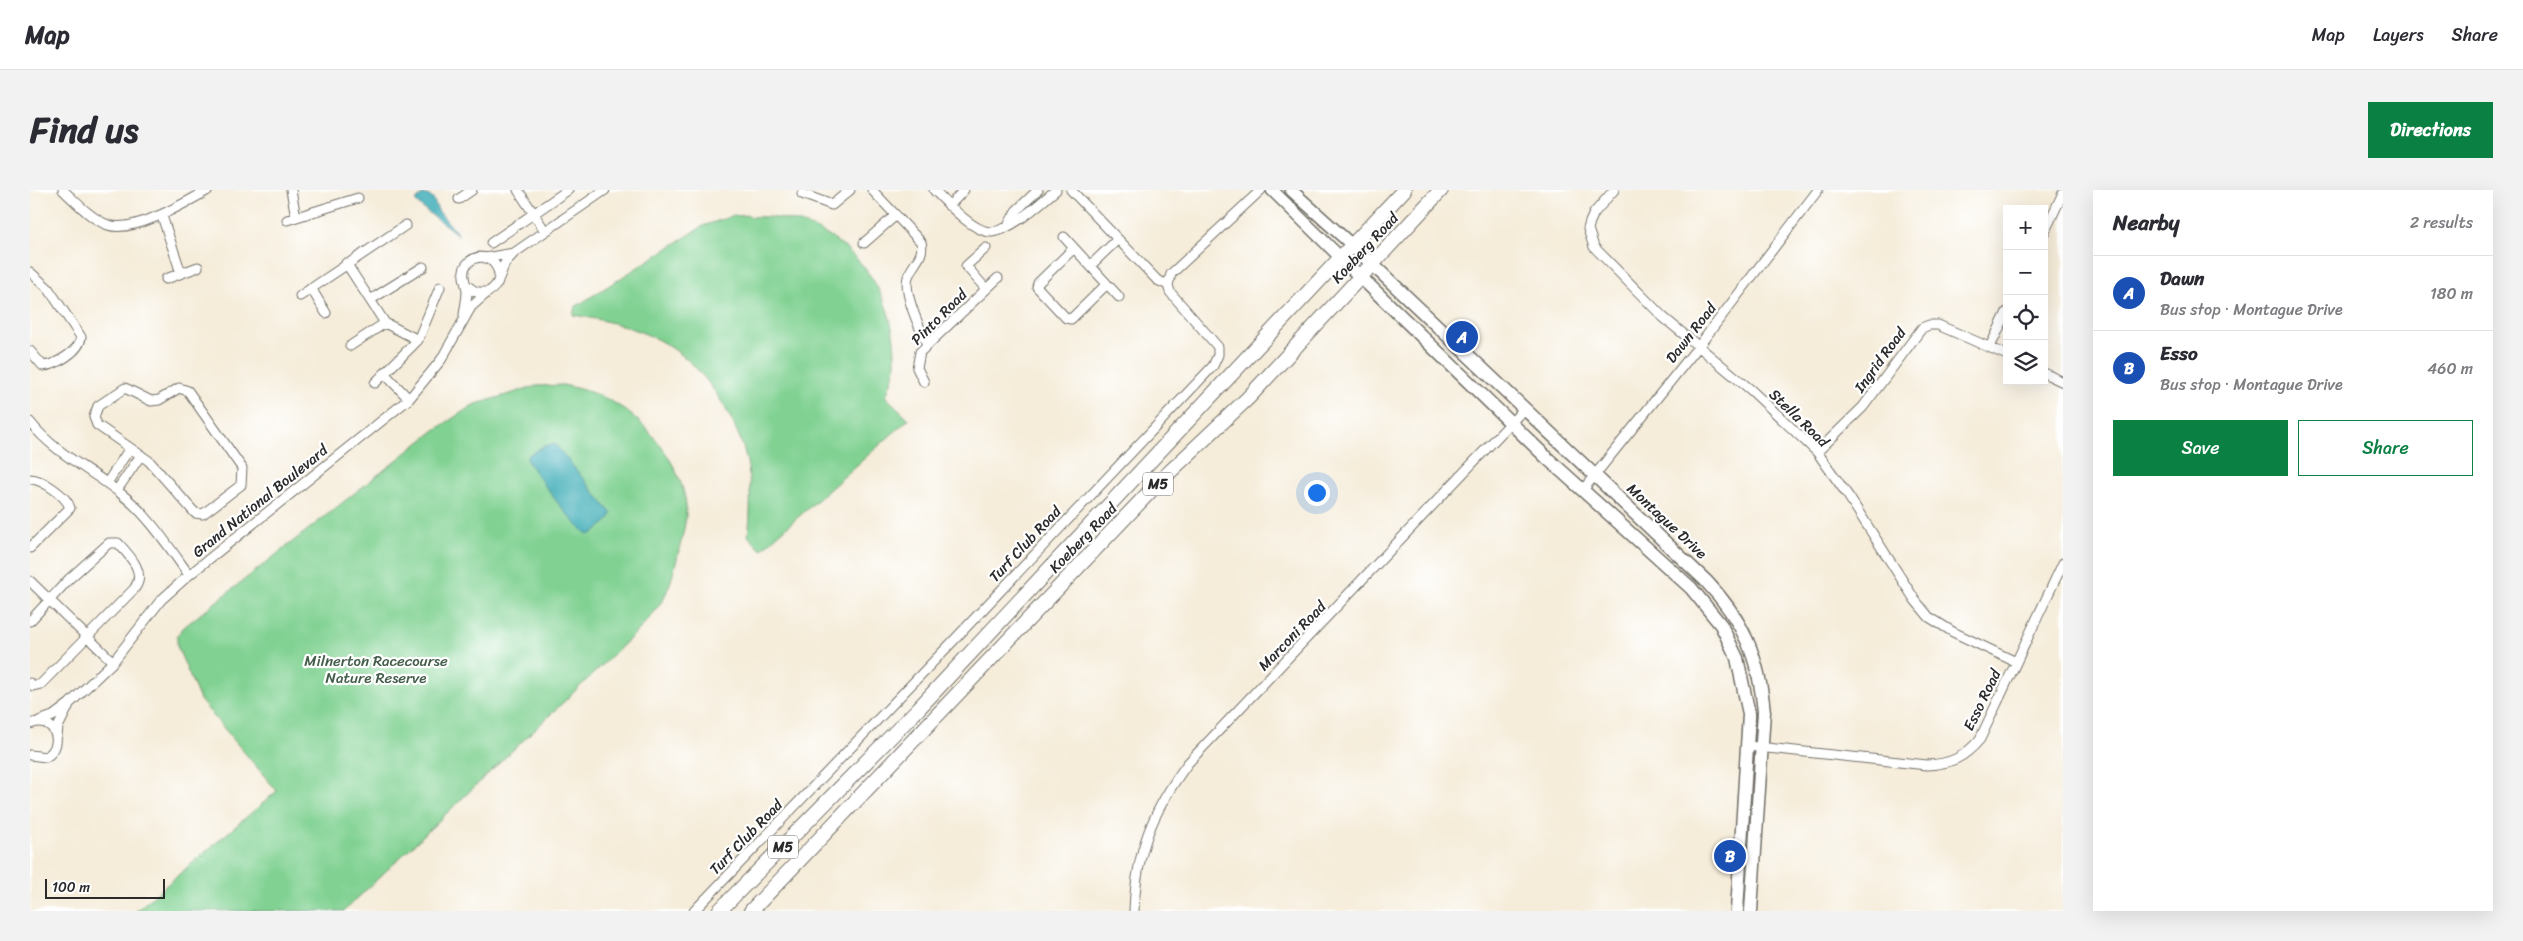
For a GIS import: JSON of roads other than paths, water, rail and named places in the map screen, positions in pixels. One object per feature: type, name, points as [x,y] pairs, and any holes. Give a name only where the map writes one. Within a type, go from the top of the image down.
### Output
[{"type":"main road","name":"Koeberg Road","points":[[719,911],[919,708],[1404,190]]},
{"type":"main road","name":"Koeberg Road","points":[[751,911],[1158,484],[1248,398],[1441,190]]},
{"type":"main road","name":"Montague Drive","points":[[1353,246],[1706,580],[1735,616],[1752,650],[1762,686],[1764,712],[1751,911]]},
{"type":"main road","points":[[1342,258],[1511,424],[1582,491],[1691,588],[1721,625],[1737,658],[1744,682],[1749,714],[1737,911]]},
{"type":"street","points":[[63,190],[94,216],[111,226],[162,216],[208,190]]},
{"type":"street","points":[[291,190],[291,218],[358,198]]},
{"type":"street","points":[[458,199],[472,190]]},
{"type":"street","points":[[518,190],[545,231]]},
{"type":"street","points":[[491,243],[568,190]]},
{"type":"street","points":[[514,253],[476,258],[467,264],[463,274],[466,285],[476,292],[488,292],[496,286],[506,263],[514,253],[605,190]]},
{"type":"street","points":[[802,194],[832,204],[850,190]]},
{"type":"street","points":[[872,190],[921,242],[919,259],[907,281],[920,330],[927,344]]},
{"type":"street","points":[[934,190],[949,206],[985,231],[993,232],[1024,217],[1056,190]]},
{"type":"street","points":[[949,206],[964,190]]},
{"type":"street","points":[[1009,224],[1016,211],[1038,190]]},
{"type":"street","points":[[1071,190],[1158,280],[1168,285],[1171,274],[1261,190]]},
{"type":"street","points":[[1272,190],[1342,258]]},
{"type":"street","points":[[1291,190],[1353,246]]},
{"type":"street","name":"Stella Road","points":[[1614,190],[1594,213],[1590,222],[1588,229],[1594,247],[1663,317],[1751,390],[1817,452],[1922,610],[1953,632],[2016,662]]},
{"type":"street","name":"Dawn Road","points":[[1582,491],[1698,346],[1818,190]]},
{"type":"street","points":[[2048,225],[2063,193]]},
{"type":"street","points":[[864,243],[896,215]]},
{"type":"street","points":[[162,216],[180,273]]},
{"type":"street","points":[[300,296],[346,263],[406,225]]},
{"type":"street","points":[[1064,237],[1119,297]]},
{"type":"street","points":[[1091,265],[1118,239]]},
{"type":"street","points":[[986,248],[966,266],[986,290]]},
{"type":"street","points":[[1074,248],[1038,283],[1037,287],[1040,293],[1066,318],[1071,319],[1107,284]]},
{"type":"street","points":[[484,258],[494,263],[498,270],[499,278]]},
{"type":"street","points":[[346,263],[385,323],[418,340]]},
{"type":"street","points":[[166,279],[198,267]]},
{"type":"street","points":[[370,300],[422,267]]},
{"type":"street","points":[[30,272],[48,288],[81,337],[78,347],[50,366],[43,366],[30,352]]},
{"type":"street","name":"Pinto Road","points":[[924,382],[917,368],[918,359],[927,344],[998,278]]},
{"type":"street","name":"Grand National Boulevard","points":[[463,317],[467,298],[466,285]]},
{"type":"street","name":"Turf Club Road","points":[[694,911],[1213,366],[1218,354],[1218,347],[1170,292],[1168,285]]},
{"type":"street","points":[[376,383],[418,340],[440,287]]},
{"type":"street","points":[[311,288],[326,313]]},
{"type":"street","name":"Grand National Boulevard","points":[[33,722],[53,716],[69,704],[113,662],[161,600],[189,575],[410,397],[441,360],[463,317],[488,292]]},
{"type":"street","points":[[1990,347],[2003,320]]},
{"type":"street","points":[[350,346],[385,323]]},
{"type":"street","name":"Ingrid Road","points":[[1817,452],[1863,407],[1922,328],[1929,325],[1938,325],[2003,353]]},
{"type":"street","points":[[387,373],[410,397]]},
{"type":"street","points":[[2048,375],[2063,382]]},
{"type":"street","points":[[125,388],[151,401],[159,400],[174,390],[182,388],[193,397],[242,468],[243,479],[241,485],[208,510],[198,514],[184,503],[149,461],[141,455],[97,425],[94,416],[98,406],[125,388]]},
{"type":"street","name":"Marconi Road","points":[[1134,911],[1143,844],[1154,814],[1169,788],[1188,763],[1524,409]]},
{"type":"street","points":[[30,422],[39,434],[62,453],[117,490],[143,516],[189,575]]},
{"type":"street","points":[[107,483],[130,448]]},
{"type":"street","points":[[117,490],[141,455]]},
{"type":"street","points":[[30,479],[37,479],[63,497],[69,502],[70,508],[30,548]]},
{"type":"street","points":[[30,621],[49,600],[109,543],[118,543],[133,561],[140,576],[139,582],[41,684],[33,686],[30,683]]},
{"type":"street","name":"Esso Road","points":[[1748,746],[1927,765],[1950,763],[1969,752],[1980,739],[2063,563]]},
{"type":"street","points":[[30,582],[113,662]]},
{"type":"street","name":"Grand National Boulevard","points":[[32,757],[46,756],[54,751],[58,727],[69,704]]},
{"type":"street","points":[[33,722],[53,727],[57,736]]},
{"type":"water","points":[[423,194],[433,199],[439,211],[459,236],[415,201]]},
{"type":"water","points":[[555,444],[612,514],[607,522],[590,535],[583,531],[566,513],[527,461],[527,456],[544,446]]},
{"type":"place","name":"Dawn","points":[[1462,337]]},
{"type":"place","name":"Esso","points":[[1730,856]]},
{"type":"park label","name":"Milnerton Racecourse Nature Reserve","points":[[376,670]]}]
